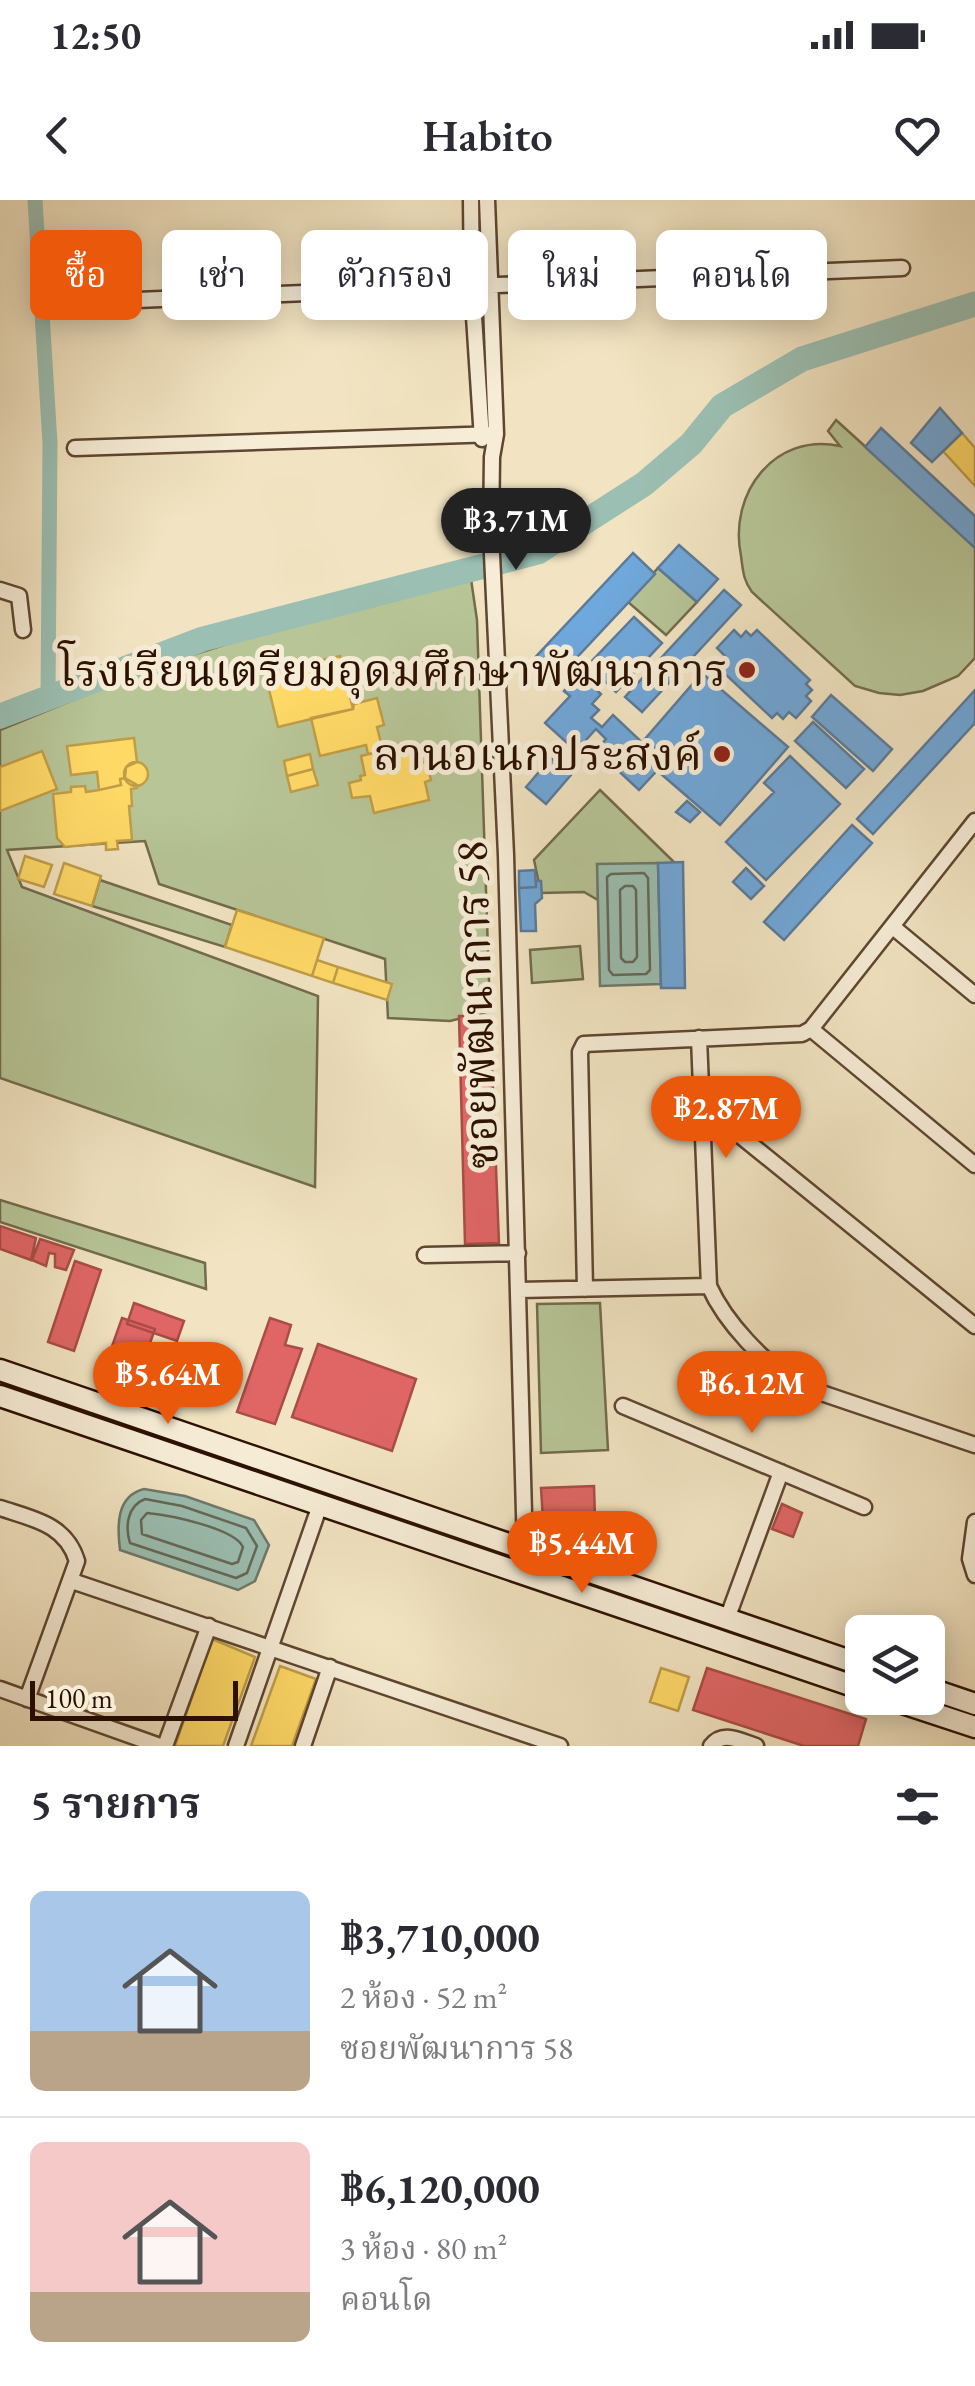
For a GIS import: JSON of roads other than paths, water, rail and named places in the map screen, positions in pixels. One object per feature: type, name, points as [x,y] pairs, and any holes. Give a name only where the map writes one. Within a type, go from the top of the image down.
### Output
[{"type":"main road","points":[[0,1370],[845,1660]]},
{"type":"main road","points":[[0,1396],[845,1683]]},
{"type":"main road","points":[[319,1478],[320,1505]]},
{"type":"main road","points":[[516,1572],[524,1550]]},
{"type":"main road","points":[[945,1693],[975,1703]]},
{"type":"main road","points":[[939,1715],[975,1727]]},
{"type":"street","name":"ซอยพัฒนาการ 58","points":[[471,200],[471,230]]},
{"type":"street","name":"ซอยพัฒนาการ 58","points":[[488,200],[488,434]]},
{"type":"street","points":[[490,285],[902,268]]},
{"type":"street","points":[[142,300],[301,293]]},
{"type":"street","name":"ซอยพัฒนาการ 58","points":[[476,320],[492,458],[491,533],[518,1252],[524,1550]]},
{"type":"street","points":[[74,448],[488,434]]},
{"type":"street","points":[[0,590],[19,596],[23,630]]},
{"type":"street","points":[[585,1288],[582,1047],[590,1042],[789,1037],[811,1028],[969,838],[975,822]]},
{"type":"street","points":[[893,927],[975,994]]},
{"type":"street","points":[[811,1028],[975,1165]]},
{"type":"street","points":[[699,1038],[709,1286],[719,1308],[778,1371],[798,1385],[975,1445]]},
{"type":"street","points":[[702,1115],[759,1150],[975,1326]]},
{"type":"street","points":[[425,1255],[518,1252]]},
{"type":"street","points":[[519,1290],[709,1286]]},
{"type":"street","points":[[623,1406],[864,1507]]},
{"type":"street","points":[[727,1619],[781,1472]]},
{"type":"street","points":[[236,1746],[320,1505]]},
{"type":"street","points":[[0,1508],[58,1529],[71,1542],[77,1561],[27,1699]]},
{"type":"street","points":[[975,1522],[970,1559],[975,1575]]},
{"type":"street","points":[[72,1581],[560,1746]]},
{"type":"street","points":[[0,1689],[163,1746],[209,1626]]},
{"type":"street","points":[[304,1746],[330,1667]]},
{"type":"street","points":[[712,1746],[726,1737],[756,1746]]},
{"type":"water","points":[[658,863],[661,984],[600,986],[597,864]]},
{"type":"water","points":[[144,1489],[185,1496],[254,1520],[269,1545],[255,1581],[238,1590],[120,1550],[123,1505]]},
{"type":"waterway","points":[[35,200],[50,443],[48,696]]},
{"type":"waterway","points":[[0,716],[203,639],[538,552],[644,484],[691,444],[722,406],[802,359],[975,304]]},
{"type":"place","name":"โรงเรียนเตรียมอุดมศึกษาพัฒนาการ","points":[[747,670]]},
{"type":"place","name":"ลานอเนกประสงค์","points":[[722,754]]}]
